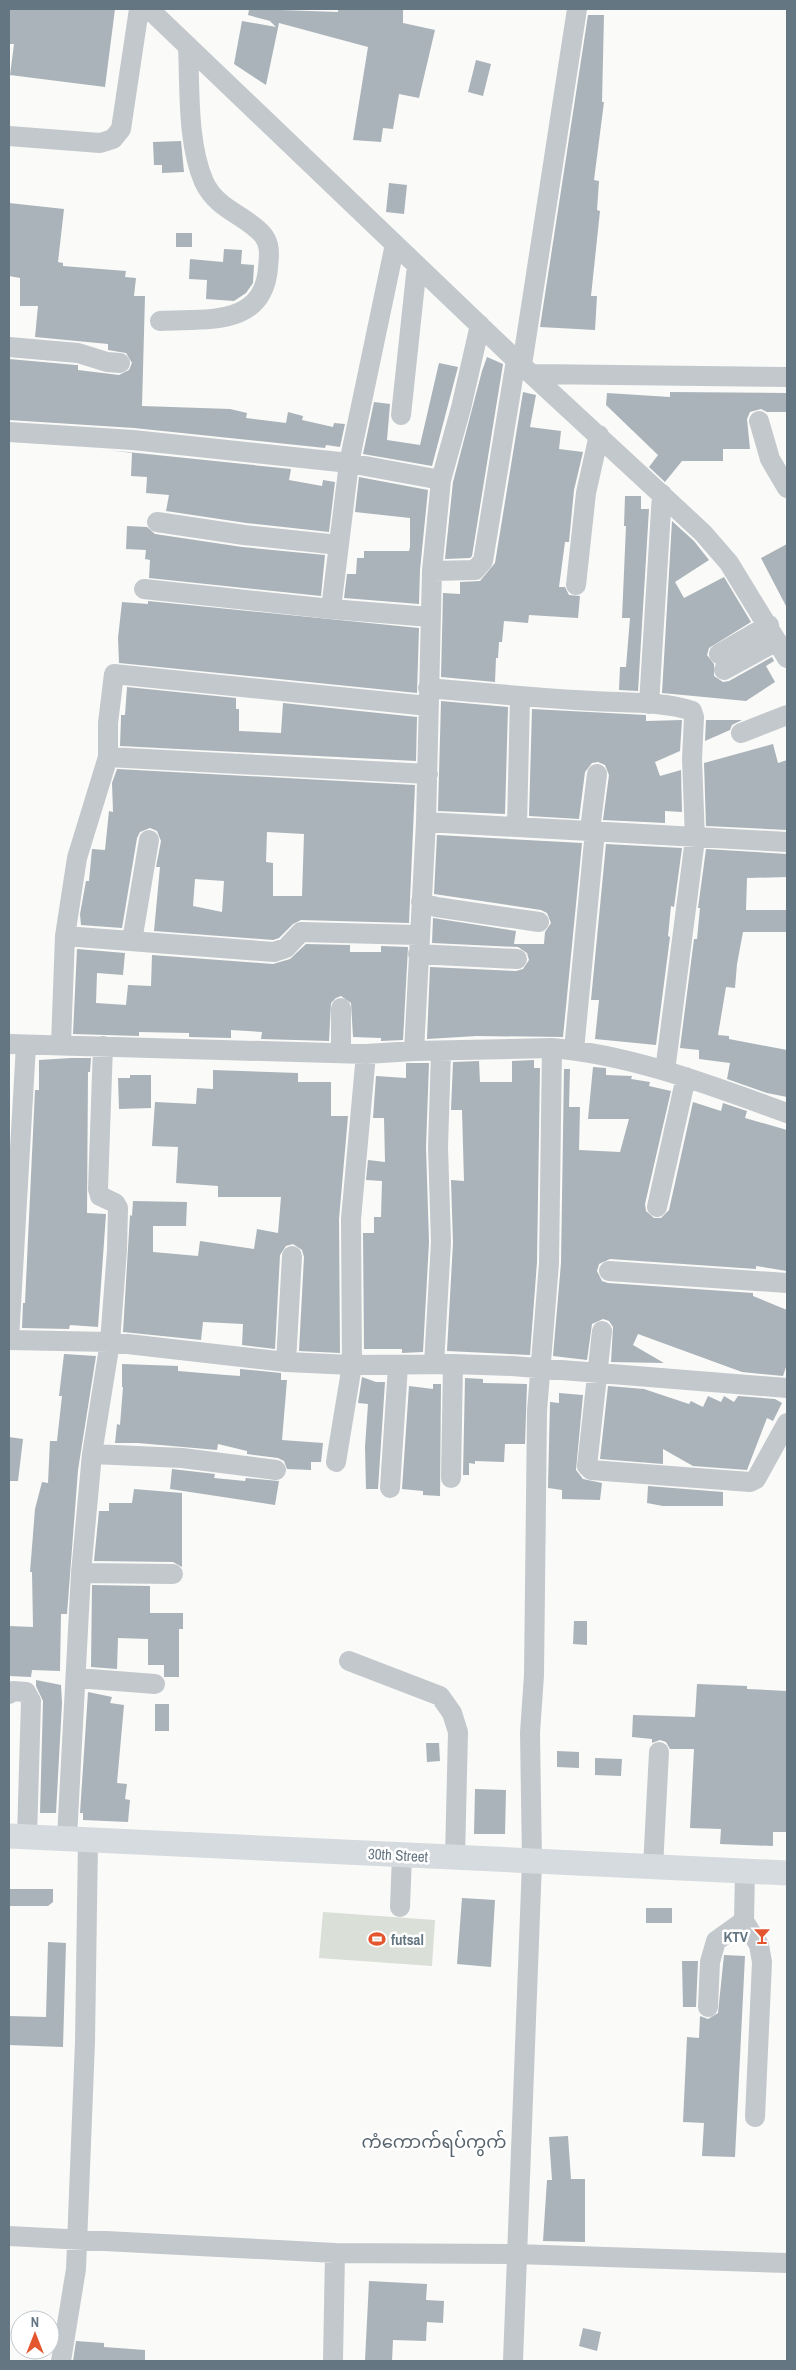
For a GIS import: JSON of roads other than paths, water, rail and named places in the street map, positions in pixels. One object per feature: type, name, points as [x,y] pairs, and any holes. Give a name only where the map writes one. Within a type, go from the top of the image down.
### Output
[{"type":"main road","name":"30th Street","points":[[18,1836],[787,1873]]},
{"type":"street","points":[[9,136],[100,143],[113,139],[121,129],[139,9]]},
{"type":"street","points":[[149,9],[480,325],[703,533],[729,563],[787,658]]},
{"type":"street","points":[[432,570],[475,570],[483,561],[524,366],[577,9]]},
{"type":"street","points":[[160,321],[220,317],[245,312],[262,293],[268,272],[270,249],[264,237],[255,227],[217,201],[205,183],[196,157],[191,114],[188,46]]},
{"type":"street","points":[[331,609],[349,463],[395,244]]},
{"type":"street","points":[[402,416],[417,265]]},
{"type":"street","points":[[414,1051],[428,774],[428,697],[432,570],[441,480],[461,408],[480,325]]},
{"type":"street","points":[[9,347],[78,353],[120,364]]},
{"type":"street","points":[[524,366],[787,377]]},
{"type":"street","points":[[759,421],[770,459],[787,488]]},
{"type":"street","points":[[9,432],[133,440],[349,463],[441,480]]},
{"type":"street","points":[[576,585],[586,494],[599,435]]},
{"type":"street","points":[[649,704],[662,494]]},
{"type":"street","points":[[157,522],[244,535],[339,545]]},
{"type":"street","points":[[144,589],[331,609],[430,617]]},
{"type":"street","points":[[721,662],[773,633]]},
{"type":"street","points":[[61,1044],[65,936],[77,858],[108,757],[108,723],[114,674],[428,697],[520,697],[649,704],[684,708],[692,712],[694,717],[692,759],[695,838],[665,1071]]},
{"type":"street","points":[[517,827],[520,697]]},
{"type":"street","points":[[741,733],[787,715]]},
{"type":"street","points":[[108,757],[428,774]]},
{"type":"street","points":[[574,1050],[593,831],[596,774]]},
{"type":"street","points":[[426,822],[787,842]]},
{"type":"street","points":[[132,941],[148,840]]},
{"type":"street","points":[[421,902],[436,907],[539,922]]},
{"type":"street","points":[[65,936],[274,952],[286,948],[301,932],[418,945],[517,959]]},
{"type":"street","points":[[341,1008],[341,1054]]},
{"type":"street","points":[[787,1113],[665,1071],[574,1050],[552,1048],[341,1054],[17,1044],[9,1340],[110,1342],[286,1362],[398,1366],[444,1364],[541,1369],[787,1388]]},
{"type":"street","points":[[61,2361],[74,2286],[85,2042],[78,1839],[77,1678],[81,1573],[92,1454],[110,1342],[117,1250],[118,1208],[115,1203],[100,1196],[98,1190],[103,1046]]},
{"type":"street","points":[[513,2361],[532,1862],[530,1733],[534,1675],[537,1411],[549,1263],[552,1048]]},
{"type":"street","points":[[441,1052],[438,1147],[444,1364],[451,1478]]},
{"type":"street","points":[[336,1462],[352,1365],[351,1219],[366,1054]]},
{"type":"street","points":[[658,1207],[686,1077]]},
{"type":"street","points":[[286,1362],[292,1256]]},
{"type":"street","points":[[609,1271],[787,1283]]},
{"type":"street","points":[[602,1331],[588,1466],[591,1470],[750,1482],[756,1479],[787,1422]]},
{"type":"street","points":[[390,1488],[398,1366]]},
{"type":"street","points":[[92,1454],[182,1458],[276,1470]]},
{"type":"street","points":[[81,1573],[173,1574]]},
{"type":"street","points":[[349,1661],[440,1696],[452,1713],[458,1732],[456,1858]]},
{"type":"street","points":[[77,1678],[155,1684]]},
{"type":"street","points":[[9,1694],[13,1691],[26,1692],[30,1701],[18,1836]]},
{"type":"street","points":[[652,1867],[659,1752]]},
{"type":"street","points":[[400,1907],[402,1855]]},
{"type":"street","points":[[745,1871],[744,1921],[759,1945],[762,1962],[755,2117]]},
{"type":"street","points":[[708,2007],[710,1962],[716,1941],[744,1921]]},
{"type":"street","points":[[9,2236],[335,2253],[516,2254],[787,2263]]},
{"type":"street","points":[[333,2361],[335,2253]]},
{"type":"place","name":"KTV","points":[[762,1936]]},
{"type":"place","name":"futsal","points":[[377,1939]]},
{"type":"district","name":"ကံကောက်ရပ်ကွက်","points":[[434,2141]]}]
